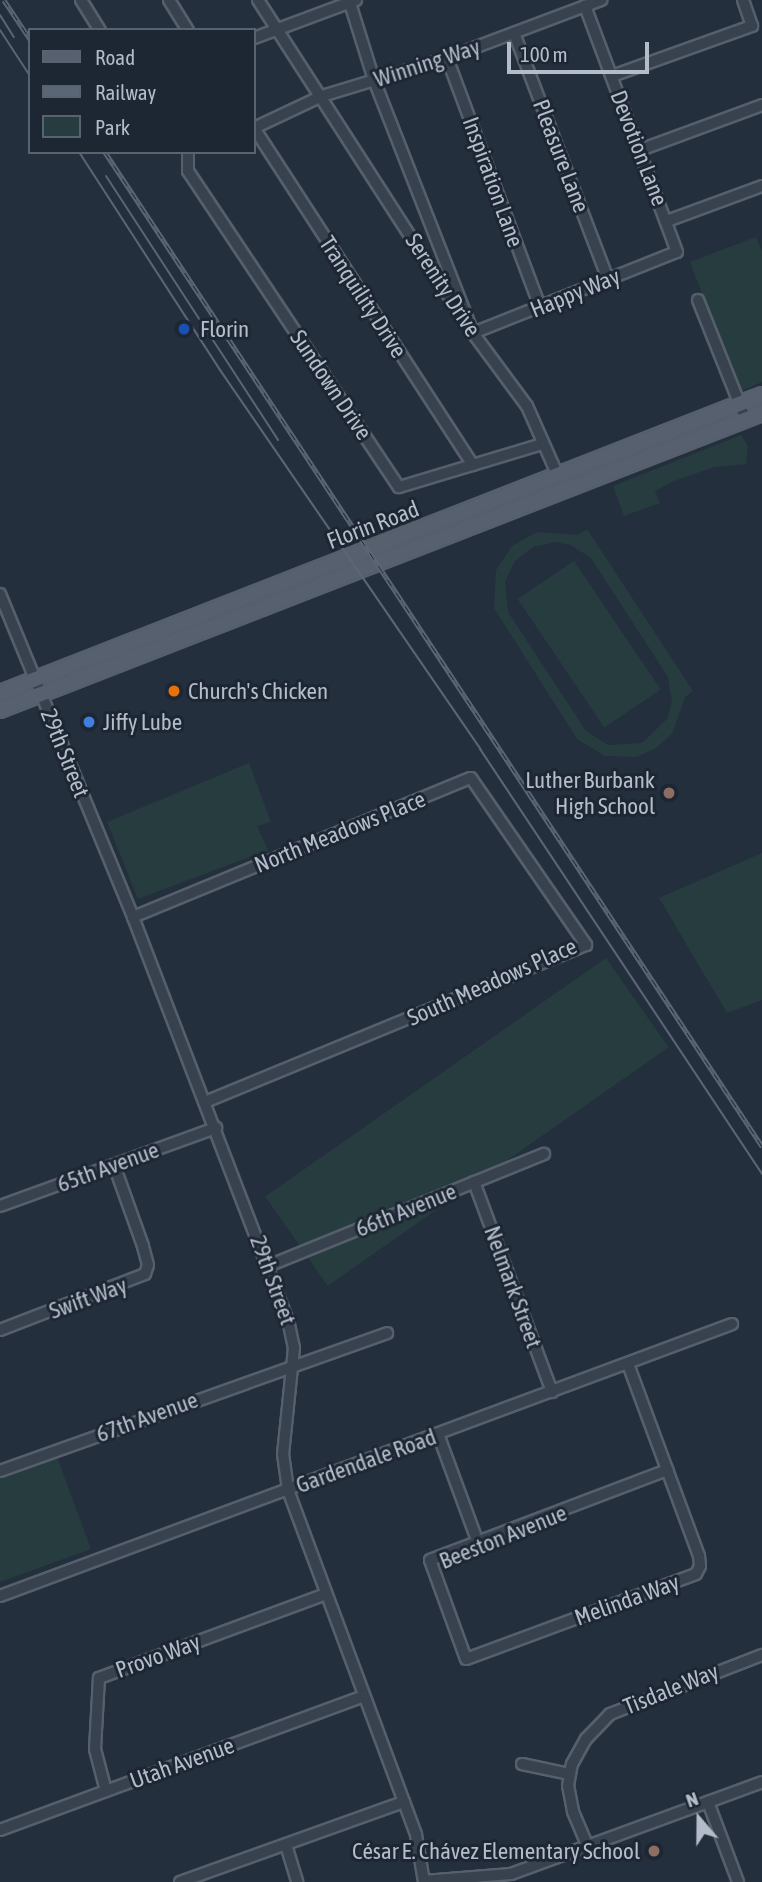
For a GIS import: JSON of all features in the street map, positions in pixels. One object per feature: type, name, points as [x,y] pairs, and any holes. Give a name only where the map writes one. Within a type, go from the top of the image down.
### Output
[{"type":"main road","name":"Florin Road","points":[[0,693],[762,395]]},
{"type":"main road","name":"Florin Road","points":[[0,710],[762,413]]},
{"type":"main road","points":[[546,497],[558,476]]},
{"type":"street","points":[[81,0],[99,28]]},
{"type":"street","points":[[169,0],[187,28]]},
{"type":"street","name":"Serenity Drive","points":[[258,0],[472,333],[527,406],[558,476]]},
{"type":"street","name":"Winning Way","points":[[256,127],[322,96],[447,58],[601,0]]},
{"type":"street","points":[[612,76],[752,26],[743,0]]},
{"type":"street","points":[[256,37],[351,1],[374,80],[472,333]]},
{"type":"street","name":"Devotion Lane","points":[[585,6],[677,252]]},
{"type":"street","name":"Pleasure Lane","points":[[514,33],[608,279]]},
{"type":"street","name":"Inspiration Lane","points":[[447,58],[540,307]]},
{"type":"street","points":[[640,150],[762,105]]},
{"type":"street","name":"Tranquility Drive","points":[[256,131],[472,465]]},
{"type":"street","name":"Sundown Drive","points":[[187,155],[188,171],[399,487],[542,444]]},
{"type":"street","points":[[667,221],[762,186]]},
{"type":"street","name":"Happy Way","points":[[472,333],[677,252]]},
{"type":"street","points":[[698,300],[746,420]]},
{"type":"street","name":"29th Street","points":[[0,594],[133,917],[216,1128],[291,1331],[293,1364],[283,1454],[288,1490],[404,1802],[424,1882]]},
{"type":"street","name":"North Meadows Place","points":[[133,917],[471,778],[518,847]]},
{"type":"street","name":"South Meadows Place","points":[[206,1102],[586,945],[518,847]]},
{"type":"street","name":"65th Avenue","points":[[0,1206],[216,1128]]},
{"type":"street","name":"66th Avenue","points":[[268,1266],[544,1154]]},
{"type":"street","name":"Swift Way","points":[[0,1330],[145,1274],[145,1255],[114,1165]]},
{"type":"street","name":"Nelmark Street","points":[[474,1182],[552,1392]]},
{"type":"street","name":"Gardendale Road","points":[[0,1596],[732,1324]]},
{"type":"street","name":"67th Avenue","points":[[0,1471],[293,1364],[387,1333]]},
{"type":"street","name":"Melinda Way","points":[[466,1660],[695,1574],[699,1556],[628,1364]]},
{"type":"street","points":[[438,1434],[478,1543]]},
{"type":"street","name":"Beeston Avenue","points":[[466,1660],[430,1560],[667,1470]]},
{"type":"street","name":"Provo Way","points":[[106,1791],[95,1749],[99,1678],[326,1594]]},
{"type":"street","name":"Tisdale Way","points":[[570,1774],[582,1746],[610,1714],[761,1657]]},
{"type":"street","name":"Utah Avenue","points":[[0,1829],[364,1696]]},
{"type":"street","points":[[522,1764],[570,1774],[573,1811],[588,1847]]},
{"type":"street","points":[[424,1882],[493,1879],[588,1847],[762,1782]]},
{"type":"street","points":[[180,1882],[404,1802]]},
{"type":"street","points":[[708,1802],[738,1882]]},
{"type":"street","points":[[286,1845],[297,1882]]},
{"type":"green space","points":[[756,237],[762,252],[762,382],[739,392],[690,262]]},
{"type":"green space","points":[[741,435],[748,446],[746,464],[714,467],[674,481],[655,491],[660,503],[624,516],[613,486]]},
{"type":"green space","points":[[587,529],[693,691],[685,697],[672,734],[656,748],[637,757],[605,756],[577,739],[494,608],[496,570],[512,546],[537,532],[578,535]],"holes":[[[556,542],[571,545],[591,558],[668,677],[672,702],[667,719],[642,743],[608,745],[586,731],[508,612],[505,582],[515,561],[533,547]]]},
{"type":"green space","points":[[574,561],[661,690],[604,728],[518,599]]},
{"type":"green space","points":[[249,763],[271,822],[257,826],[268,850],[138,899],[107,822]]},
{"type":"green space","points":[[762,853],[762,1000],[727,1013],[659,898]]},
{"type":"green space","points":[[606,958],[669,1047],[328,1286],[265,1197]]},
{"type":"green space","points":[[57,1457],[91,1549],[0,1582],[0,1478]]},
{"type":"tram line","points":[[0,15],[14,37]]},
{"type":"tram line","points":[[0,30],[28,73]]},
{"type":"tram line","points":[[80,154],[220,370],[480,749],[762,1174]]},
{"type":"tram line","points":[[106,176],[278,440]]},
{"type":"railway","points":[[4,0],[28,36]]},
{"type":"railway","points":[[106,154],[762,1146]]},
{"type":"place","name":"Florin","points":[[184,329]]},
{"type":"place","name":"Church's Chicken","points":[[174,691]]},
{"type":"place","name":"Jiffy Lube","points":[[89,722]]},
{"type":"place","name":"Luther Burbank High School","points":[[669,793]]},
{"type":"place","name":"César E. Chávez Elementary School","points":[[654,1851]]}]
